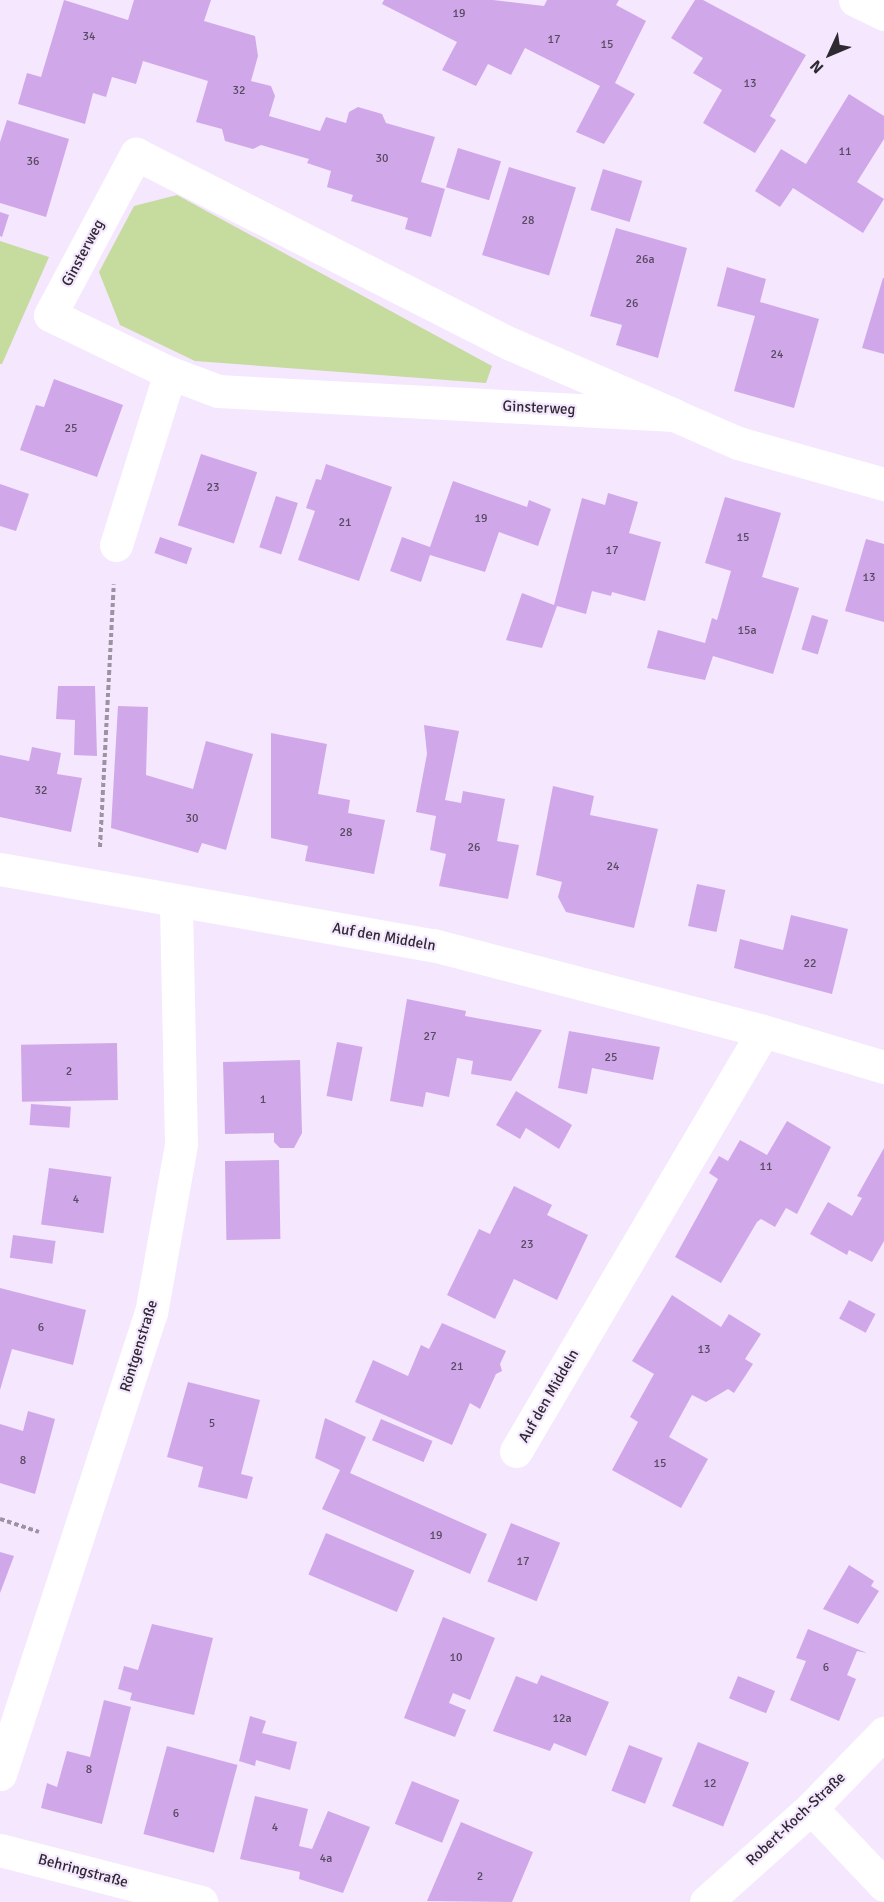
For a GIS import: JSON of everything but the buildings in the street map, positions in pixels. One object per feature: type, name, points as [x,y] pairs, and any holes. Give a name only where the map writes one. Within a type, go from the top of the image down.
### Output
[{"type":"street","points":[[855,0],[884,14]]},
{"type":"street","name":"Ginsterweg","points":[[674,414],[218,391],[170,373],[50,315],[136,154],[511,344],[674,414],[738,443],[884,484]]},
{"type":"street","points":[[116,545],[170,373]]},
{"type":"street","name":"Auf den Middeln","points":[[0,869],[98,889],[433,945],[763,1031],[884,1066]]},
{"type":"street","name":"Röntgenstraße","points":[[0,1774],[151,1313],[181,1144],[176,901]]},
{"type":"street","name":"Auf den Middeln","points":[[516,1451],[763,1031]]},
{"type":"street","name":"Robert-Koch-Straße","points":[[706,1902],[811,1808],[884,1733]]},
{"type":"street","points":[[811,1808],[884,1885]]},
{"type":"street","name":"Behringstraße","points":[[0,1850],[201,1902]]},
{"type":"path","points":[[98,889],[116,545]]},
{"type":"green space","points":[[177,195],[492,366],[486,383],[195,361],[120,325],[99,272],[134,206]]},
{"type":"green space","points":[[0,241],[49,257],[2,364],[0,364]]}]
